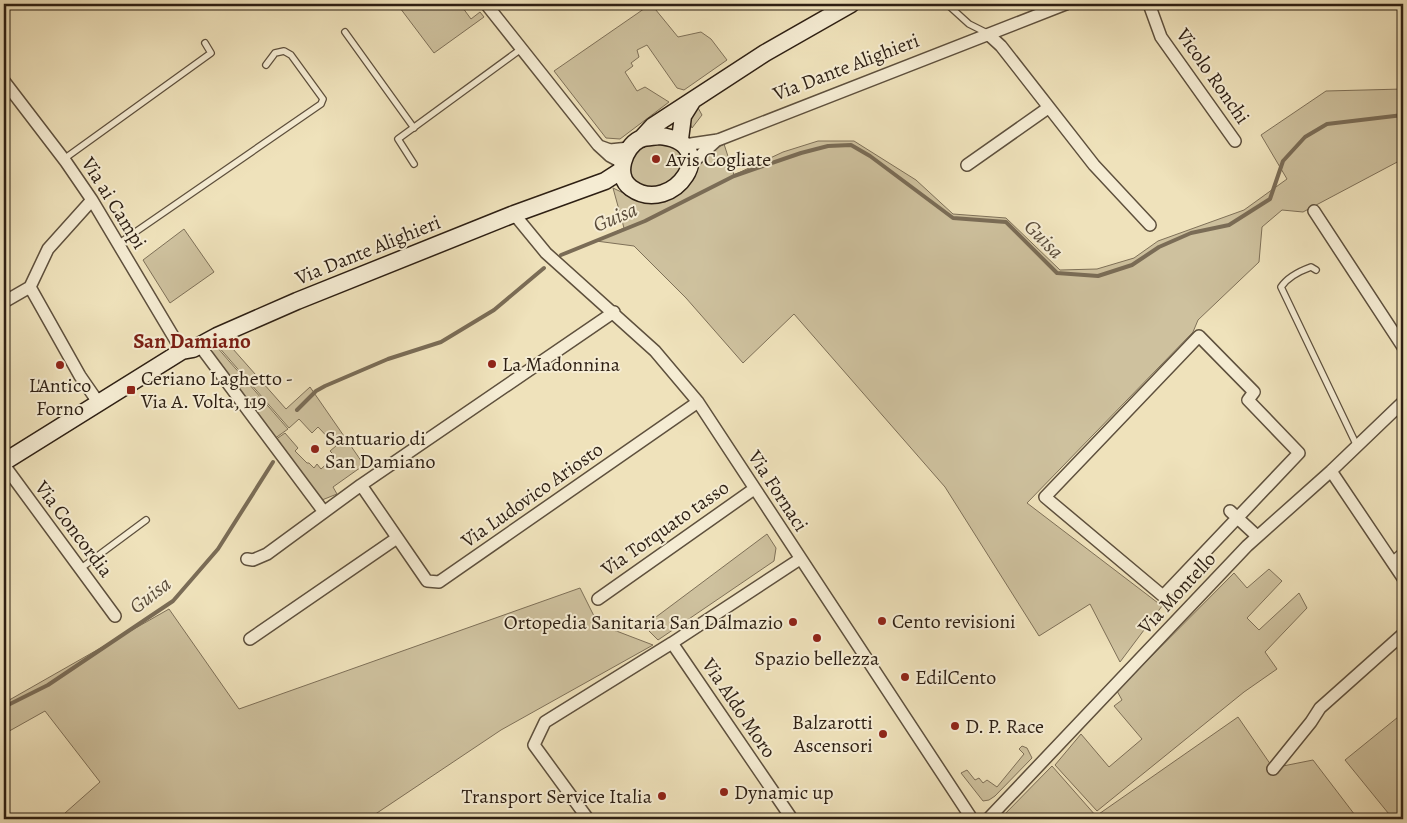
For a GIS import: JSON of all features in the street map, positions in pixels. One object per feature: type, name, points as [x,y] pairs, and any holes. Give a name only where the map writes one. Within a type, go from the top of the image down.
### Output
[{"type":"street","points":[[486,4],[598,145],[629,161],[636,192],[649,195],[660,194],[670,190],[684,178],[691,164],[682,142],[683,116],[693,99]]},
{"type":"street","name":"Via Dante Alighieri","points":[[4,464],[98,402],[182,351],[200,346],[217,336],[298,301],[514,214],[605,181],[629,161],[653,126],[764,53],[851,4]]},
{"type":"street","name":"Vicolo Ronchi","points":[[1149,4],[1162,37],[1235,141]]},
{"type":"street","name":"Via Dante Alighieri","points":[[682,142],[718,140],[990,35],[1058,5]]},
{"type":"street","points":[[990,35],[1094,165],[1150,225]]},
{"type":"street","name":"Via ai Campi","points":[[4,81],[64,159],[92,200],[182,351]]},
{"type":"street","points":[[967,165],[1048,108]]},
{"type":"street","points":[[629,161],[659,136],[682,142]]},
{"type":"street","name":"Via Dante Alighieri","points":[[691,164],[718,140]]},
{"type":"street","points":[[4,302],[30,287],[48,249],[92,200]]},
{"type":"street","points":[[1314,210],[1403,347]]},
{"type":"street","name":"Via Fornaci","points":[[514,214],[546,253],[614,312],[655,351],[698,402],[972,819]]},
{"type":"street","points":[[30,287],[80,376],[98,402]]},
{"type":"street","points":[[247,559],[253,560],[267,554],[361,485],[614,312]]},
{"type":"street","points":[[1198,336],[1254,392],[1248,400],[1299,453],[1234,515],[1164,596],[1087,530],[1069,520],[1045,497],[1198,336]]},
{"type":"street","points":[[200,346],[324,512]]},
{"type":"street","name":"Via Ludovico Ariosto","points":[[361,485],[427,581],[439,582],[698,402]]},
{"type":"street","name":"Via Montello","points":[[988,819],[1257,536],[1331,471],[1403,402]]},
{"type":"street","name":"Via Concordia","points":[[4,464],[115,616]]},
{"type":"street","points":[[1331,471],[1403,578]]},
{"type":"street","name":"Via Torquato tasso","points":[[598,599],[754,489]]},
{"type":"street","points":[[1234,515],[1257,536]]},
{"type":"street","points":[[250,639],[397,538]]},
{"type":"street","points":[[588,819],[534,745],[545,722],[672,643],[800,559]]},
{"type":"street","points":[[1274,769],[1312,722],[1320,708],[1403,634]]},
{"type":"street","name":"Via Aldo Moro","points":[[672,643],[792,819]]},
{"type":"lane","points":[[947,4],[970,24],[990,35]]},
{"type":"lane","points":[[345,32],[414,128]]},
{"type":"lane","points":[[64,159],[211,53],[205,43]]},
{"type":"lane","points":[[414,164],[398,140],[521,49]]},
{"type":"lane","points":[[118,244],[321,104],[323,99],[291,55],[284,51],[275,53],[266,65]]},
{"type":"lane","points":[[1316,270],[1311,267],[1306,268],[1286,281],[1281,287],[1357,446]]},
{"type":"lane","points":[[80,568],[146,520]]},
{"type":"lane","points":[[1391,561],[1403,550]]},
{"type":"shaded area","points":[[397,4],[460,4],[471,19],[480,12],[484,17],[434,53]]},
{"type":"shaded area","points":[[651,4],[678,37],[701,32],[711,39],[727,60],[684,90],[677,88],[647,45],[637,50],[639,57],[631,63],[633,66],[625,72],[637,91],[645,87],[669,102],[620,139],[606,138],[554,71]]},
{"type":"shaded area","points":[[1403,89],[1403,154],[1401,160],[1303,212],[1282,210],[1262,227],[1259,262],[1198,320],[1193,332],[1027,503],[1162,606],[1120,662],[1090,604],[1039,636],[945,487],[794,314],[743,363],[686,298],[634,246],[596,241],[624,228],[613,188],[644,203],[662,201],[679,194],[692,181],[700,162],[710,152],[724,144],[734,175],[783,152],[818,141],[854,141],[916,180],[953,214],[1006,218],[1060,270],[1097,269],[1134,258],[1158,241],[1244,210],[1287,179],[1261,135],[1326,91]]},
{"type":"shaded area","points":[[697,106],[702,115],[692,128],[690,123],[692,111]]},
{"type":"shaded area","points":[[669,142],[683,157],[678,176],[656,190],[632,182],[628,164],[637,153],[650,145]]},
{"type":"shaded area","points":[[184,229],[214,272],[170,303],[143,260]]},
{"type":"shaded area","points":[[225,340],[286,409],[310,387],[364,465],[333,487],[337,494],[322,500],[275,440],[285,433],[298,448],[295,451],[307,463],[314,468],[317,464],[321,469],[335,456],[330,451],[336,446],[318,427],[312,433],[299,419],[289,428],[217,345]]},
{"type":"shaded area","points":[[216,346],[288,429],[274,439],[209,351]]},
{"type":"shaded area","points":[[767,534],[776,548],[774,561],[658,640],[644,626]]},
{"type":"shaded area","points":[[1269,569],[1282,581],[1247,618],[1259,630],[1299,593],[1307,608],[1265,652],[1277,669],[1244,692],[1097,811],[1055,765],[1081,734],[1109,767],[1142,739],[1114,706],[1122,700],[1117,691],[1234,573],[1247,588]]},
{"type":"shaded area","points":[[580,588],[598,624],[653,645],[501,730],[368,819],[71,819],[65,813],[100,782],[45,711],[4,734],[4,703],[169,609],[239,709]]},
{"type":"shaded area","points":[[1403,713],[1403,819],[1393,819],[1345,760]]},
{"type":"shaded area","points":[[1238,717],[1273,768],[1313,760],[1358,819],[1000,819],[1052,766],[1096,816]]},
{"type":"shaded area","points":[[1022,746],[1027,748],[1032,758],[995,796],[983,801],[961,773],[967,770],[975,780],[979,778],[983,783],[987,780],[997,787],[1024,754],[1019,749]]},
{"type":"waterway","name":"Guisa","points":[[561,255],[645,221],[734,176],[801,153],[828,146],[851,145],[870,156],[953,218],[1006,222],[1057,273],[1098,276],[1132,265],[1159,247],[1191,233],[1229,225],[1270,199],[1283,161],[1305,137],[1327,124],[1403,115]]},
{"type":"waterway","name":"Guisa","points":[[297,410],[316,391],[325,386],[388,359],[441,342],[494,310],[544,268]]},
{"type":"waterway","name":"Guisa","points":[[4,707],[48,685],[173,601],[218,549],[273,462]]},
{"type":"place","name":"Avis Cogliate","points":[[656,159]]},
{"type":"place","name":"La Madonnina","points":[[492,364]]},
{"type":"place","name":"L'Antico Forno","points":[[60,365]]},
{"type":"place","name":"Ceriano Laghetto - Via A. Volta, 119","points":[[131,390]]},
{"type":"place","name":"Santuario di San Damiano","points":[[315,449]]},
{"type":"place","name":"Cento revisioni","points":[[882,621]]},
{"type":"place","name":"Ortopedia Sanitaria San Dalmazio","points":[[793,622]]},
{"type":"place","name":"Spazio bellezza","points":[[817,638]]},
{"type":"place","name":"EdilCento","points":[[905,677]]},
{"type":"place","name":"D. P. Race","points":[[955,726]]},
{"type":"place","name":"Balzarotti Ascensori","points":[[883,734]]},
{"type":"place","name":"Dynamic up","points":[[724,792]]},
{"type":"place","name":"Transport Service Italia","points":[[662,796]]},
{"type":"district","name":"San Damiano","points":[[192,341]]}]
